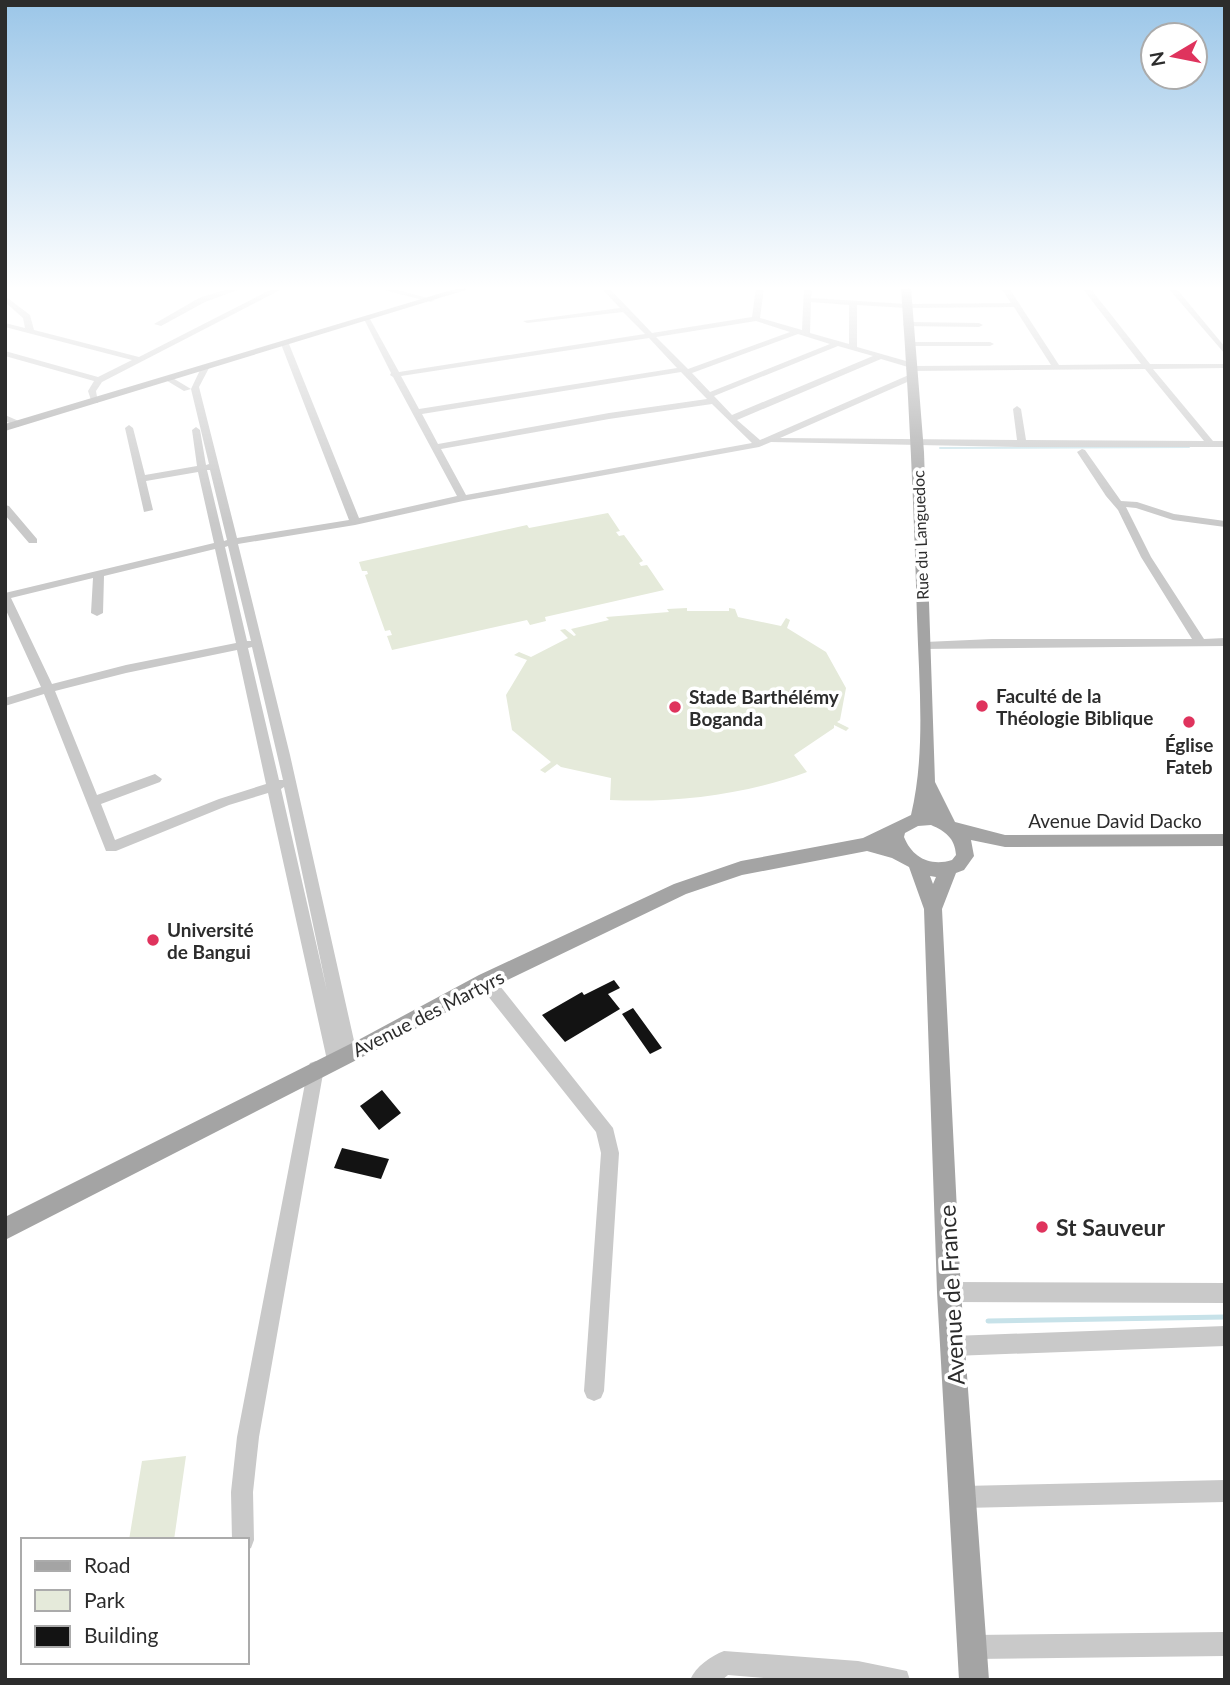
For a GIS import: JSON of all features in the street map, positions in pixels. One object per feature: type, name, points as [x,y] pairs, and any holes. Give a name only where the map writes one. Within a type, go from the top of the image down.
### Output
[{"type":"main road","points":[[5,428],[210,367]]},
{"type":"main road","name":"Rue du Languedoc","points":[[910,367],[917,448],[925,646],[927,782],[919,819]]},
{"type":"main road","name":"Rue du Languedoc","points":[[927,782],[953,828]]},
{"type":"main road","points":[[919,819],[953,828],[965,843],[966,855],[959,864],[948,869],[934,871],[918,867],[902,854],[895,837],[898,829],[919,819]]},
{"type":"main road","name":"Avenue David Dacko","points":[[953,828],[1005,841],[1225,840]]},
{"type":"main road","name":"Avenue des Martyrs","points":[[5,1228],[486,981],[680,890],[741,867],[867,844],[898,829]]},
{"type":"main road","name":"Avenue David Dacko","points":[[966,855],[1005,841]]},
{"type":"main road","name":"Avenue des Martyrs","points":[[867,844],[902,854]]},
{"type":"main road","name":"Avenue de France","points":[[918,867],[933,909],[950,1292],[974,1680]]},
{"type":"main road","name":"Avenue de France","points":[[933,909],[948,869]]},
{"type":"street","points":[[52,367],[99,380]]},
{"type":"street","points":[[95,401],[92,391],[99,380],[124,367]]},
{"type":"street","points":[[294,367],[355,522]]},
{"type":"street","points":[[390,367],[438,447],[463,498]]},
{"type":"street","points":[[394,375],[446,367]]},
{"type":"street","points":[[681,367],[731,419],[759,443]]},
{"type":"street","points":[[416,412],[685,371],[698,367]]},
{"type":"street","points":[[438,447],[711,398],[784,367]]},
{"type":"street","points":[[731,419],[856,367]]},
{"type":"street","points":[[903,367],[910,370]]},
{"type":"street","points":[[1147,367],[1211,444]]},
{"type":"street","points":[[770,441],[910,370],[1176,367]]},
{"type":"street","points":[[205,368],[195,387],[219,545],[288,782],[342,1057]]},
{"type":"street","points":[[183,375],[207,467],[233,542],[248,644],[274,786],[342,1057]]},
{"type":"street","points":[[168,379],[187,389]]},
{"type":"street","points":[[1017,409],[1022,444]]},
{"type":"street","points":[[5,418],[18,424]]},
{"type":"street","points":[[129,428],[148,510]]},
{"type":"street","points":[[288,782],[224,802],[111,848],[48,688],[5,596],[233,542],[355,522],[463,498],[770,441],[1082,452],[1225,444]]},
{"type":"street","points":[[917,448],[1022,444],[1225,452]]},
{"type":"street","points":[[1082,452],[1117,504],[1201,643]]},
{"type":"street","points":[[142,479],[207,467]]},
{"type":"street","points":[[1117,504],[1137,505],[1172,517],[1225,524]]},
{"type":"street","points":[[5,508],[33,541]]},
{"type":"street","points":[[97,613],[99,575]]},
{"type":"street","points":[[925,646],[992,643],[1225,642]]},
{"type":"street","points":[[5,702],[48,688],[248,644]]},
{"type":"street","points":[[92,802],[155,779]]},
{"type":"street","points":[[486,981],[604,1128],[608,1139],[610,1153],[594,1391]]},
{"type":"street","points":[[243,1538],[242,1492],[248,1437],[316,1069]]},
{"type":"street","points":[[950,1292],[1225,1293]]},
{"type":"street","points":[[953,1346],[1225,1336]]},
{"type":"street","points":[[963,1497],[1225,1491]]},
{"type":"street","points":[[973,1647],[1225,1644]]},
{"type":"street","points":[[702,1680],[724,1662],[858,1673],[898,1680]]},
{"type":"green space","points":[[608,513],[620,531],[616,532],[619,536],[624,535],[643,561],[639,563],[641,566],[647,565],[664,590],[545,617],[546,621],[530,625],[527,620],[392,650],[387,636],[392,635],[390,630],[385,631],[365,575],[368,574],[367,571],[362,571],[359,562],[527,525],[529,528]]},
{"type":"green space","name":"Stade Barthélémy Boganda","points":[[687,608],[687,611],[735,609],[738,617],[781,626],[786,618],[790,620],[787,628],[826,652],[846,688],[840,720],[837,722],[849,728],[846,731],[834,725],[834,728],[794,755],[807,772],[710,796],[610,800],[611,778],[557,764],[545,773],[540,770],[551,762],[512,730],[506,695],[527,660],[514,655],[519,652],[531,657],[568,638],[560,630],[565,629],[574,636],[576,635],[571,629],[609,620],[606,617]]},
{"type":"green space","points":[[186,1456],[174,1538],[129,1538],[142,1461]]},
{"type":"building","points":[[614,980],[620,988],[608,994],[620,1009],[565,1042],[542,1015],[582,992],[584,995]]},
{"type":"building","points":[[633,1008],[662,1048],[650,1054],[622,1014]]},
{"type":"building","points":[[382,1090],[401,1113],[379,1130],[360,1106]]},
{"type":"building","points":[[342,1148],[389,1159],[381,1179],[334,1168]]},
{"type":"waterway","points":[[940,448],[1189,447]]},
{"type":"waterway","points":[[988,1321],[1225,1317]]},
{"type":"place","name":"Faculté de la Théologie Biblique","points":[[982,706]]},
{"type":"place","name":"Stade Barthélémy Boganda","points":[[675,707]]},
{"type":"place","name":"Église Fateb","points":[[1189,722]]},
{"type":"place","name":"Université de Bangui","points":[[153,940]]},
{"type":"place","name":"St Sauveur","points":[[1042,1227]]}]
